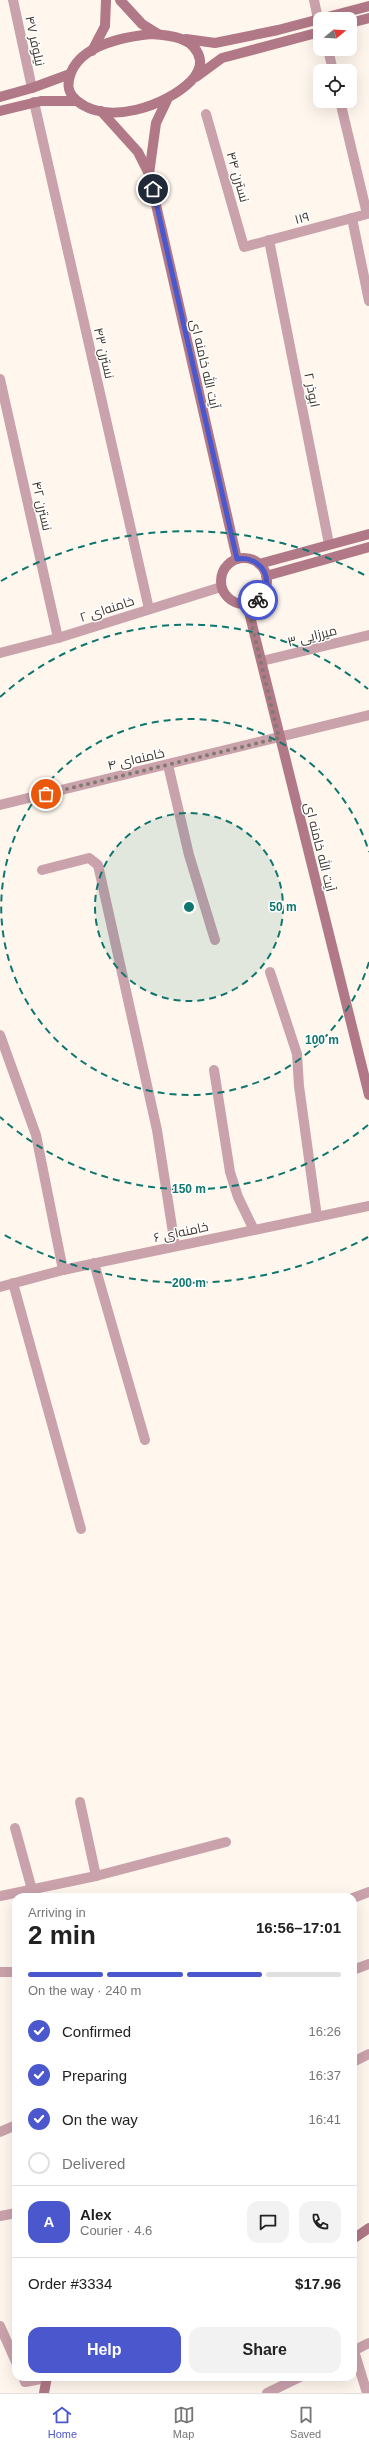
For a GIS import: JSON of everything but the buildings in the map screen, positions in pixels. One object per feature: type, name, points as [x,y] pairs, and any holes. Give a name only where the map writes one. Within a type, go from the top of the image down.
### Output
[{"type":"street","name":"نیلوفر ۴۷","points":[[13,0],[32,88]]},
{"type":"street","points":[[91,52],[105,26],[106,0]]},
{"type":"street","points":[[120,0],[142,24],[158,34]]},
{"type":"street","points":[[314,0],[317,12]]},
{"type":"street","points":[[345,12],[369,6]]},
{"type":"street","points":[[357,22],[369,18]]},
{"type":"street","points":[[313,20],[215,43],[181,39],[158,34],[134,36],[117,40],[91,52],[76,63],[70,74],[68,84],[70,93],[76,101],[87,107],[101,111],[134,110],[167,100],[181,91],[194,78],[222,58],[313,34]]},
{"type":"street","points":[[181,39],[192,45],[198,52],[200,62],[194,78]]},
{"type":"street","points":[[0,97],[32,88],[70,74]]},
{"type":"street","points":[[0,111],[34,102],[62,100],[76,101]]},
{"type":"street","points":[[149,174],[156,122],[167,100]]},
{"type":"street","name":"نسترن ۴۳","points":[[34,102],[149,609]]},
{"type":"street","name":"۱۱۹","points":[[244,247],[367,214],[342,108]]},
{"type":"street","points":[[101,111],[138,152],[149,174]]},
{"type":"street","name":"نسترن ۴۴","points":[[206,114],[244,247]]},
{"type":"street","name":"آیت الله خامنه ای","points":[[149,174],[237,559]]},
{"type":"street","points":[[352,218],[369,301]]},
{"type":"street","name":"ابوذر ۲","points":[[269,240],[328,544]]},
{"type":"street","name":"نسترن ۴۲","points":[[0,379],[58,638]]},
{"type":"street","points":[[259,564],[369,534]]},
{"type":"street","points":[[266,576],[369,547]]},
{"type":"street","points":[[237,559],[249,559],[259,564],[266,576],[263,595],[259,599],[247,604],[234,602],[224,593],[221,587],[222,573],[225,567],[237,559]]},
{"type":"street","name":"خامنه‌ای ۲","points":[[0,653],[58,638],[221,587]]},
{"type":"street","name":"آیت الله خامنه ای","points":[[247,604],[262,661],[279,738],[369,1095]]},
{"type":"street","name":"میرزایی ۳","points":[[262,661],[369,635]]},
{"type":"street","name":"خامنه‌ای ۴","points":[[0,805],[368,718]]},
{"type":"street","points":[[168,765],[189,855],[215,940]]},
{"type":"street","points":[[42,870],[89,858],[98,865],[157,1130],[175,1246]]},
{"type":"street","points":[[270,972],[297,1054],[299,1086],[317,1217]]},
{"type":"street","points":[[0,1035],[36,1136],[63,1270]]},
{"type":"street","points":[[214,1070],[230,1172],[238,1197],[254,1230]]},
{"type":"street","name":"خامنه‌ای ۶","points":[[0,1287],[94,1263],[369,1206]]},
{"type":"street","points":[[94,1263],[145,1440]]},
{"type":"street","points":[[13,1283],[81,1529]]},
{"type":"street","points":[[80,1802],[96,1876]]},
{"type":"street","points":[[15,1828],[33,1893],[226,1842]]},
{"type":"street","points":[[357,1896],[369,1892]]},
{"type":"street","points":[[0,1896],[12,1895]]},
{"type":"street","points":[[357,1968],[369,1964]]},
{"type":"street","points":[[0,1972],[12,1972]]},
{"type":"street","points":[[357,2060],[369,2054]]},
{"type":"street","points":[[0,2132],[12,2127]]},
{"type":"street","points":[[0,2216],[12,2214]]},
{"type":"street","points":[[357,2236],[369,2228]]},
{"type":"street","points":[[0,2326],[12,2353]]},
{"type":"street","points":[[357,2350],[369,2344]]},
{"type":"street","points":[[357,2361],[367,2393]]},
{"type":"street","points":[[44,2393],[46,2381]]},
{"type":"street","points":[[267,2393],[292,2381]]},
{"type":"way so far","points":[[46,794],[279,738],[262,661],[247,604],[258,600]]},
{"type":"route","points":[[153,189],[189,353],[237,559],[242,558],[254,561],[259,564],[266,576],[266,589],[258,600]]}]
